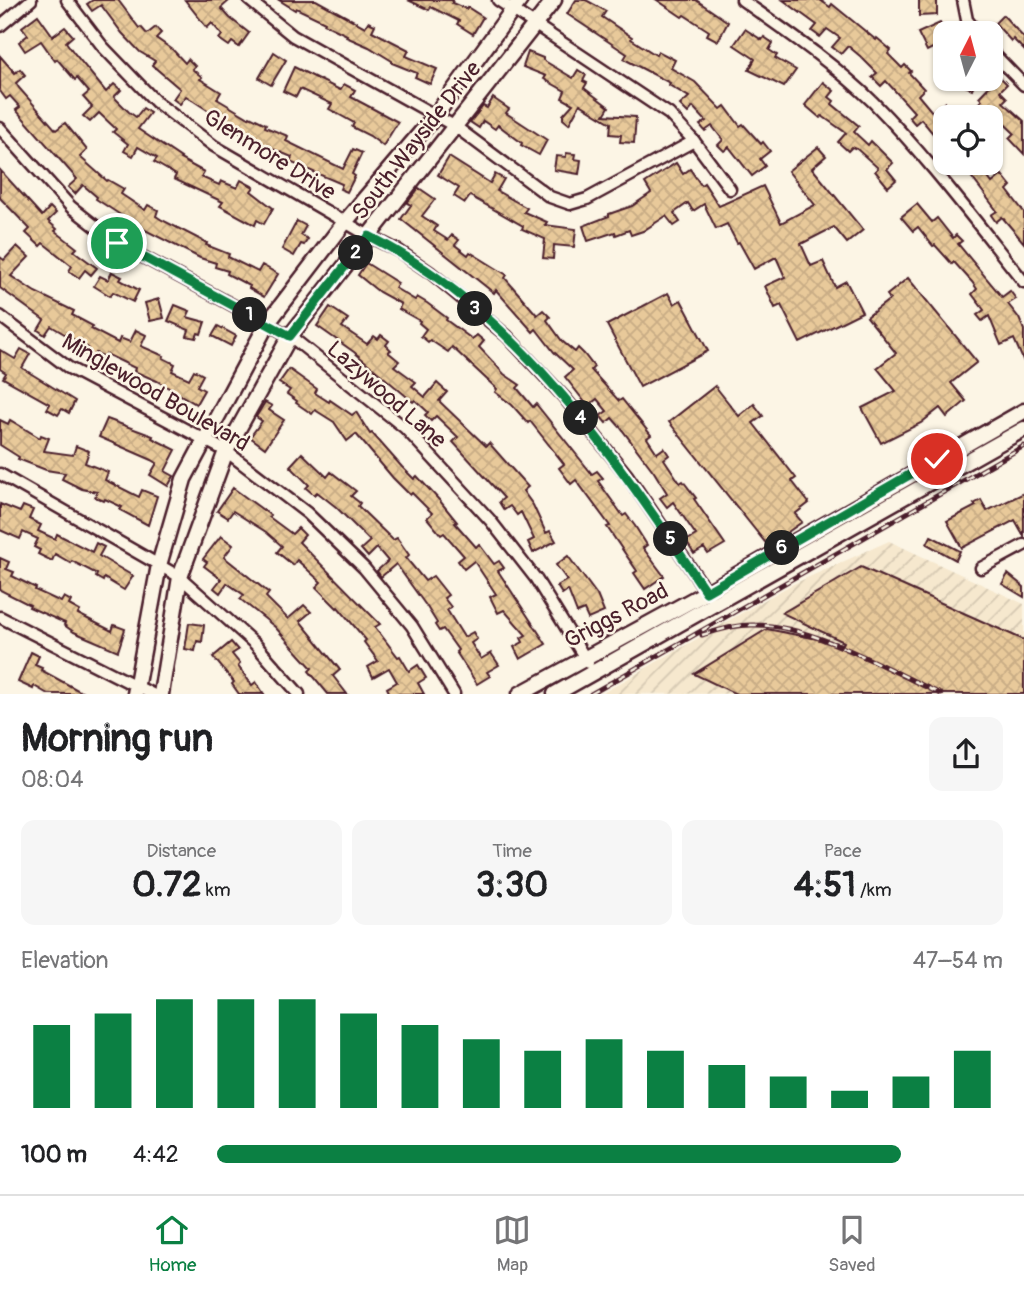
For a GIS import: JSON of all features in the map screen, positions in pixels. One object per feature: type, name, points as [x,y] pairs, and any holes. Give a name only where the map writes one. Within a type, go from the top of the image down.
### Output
[{"type":"main road","name":"South Wayside Drive","points":[[161,694],[180,577],[226,451],[290,336],[554,0]]},
{"type":"main road","name":"South Wayside Drive","points":[[135,690],[159,565],[184,480],[267,324],[345,222],[435,116],[516,5]]},
{"type":"main road","name":"Griggs Road","points":[[555,694],[1024,411]]},
{"type":"main road","name":"Griggs Road","points":[[520,694],[584,658],[711,598],[1024,429]]},
{"type":"street","points":[[0,26],[31,0]]},
{"type":"street","name":"Glenmore Drive","points":[[67,0],[103,47],[156,102],[214,146],[399,251],[431,273],[507,336],[564,397],[627,475],[711,598]]},
{"type":"street","points":[[249,0],[293,36],[456,127],[550,197],[570,204],[587,199],[694,141]]},
{"type":"street","points":[[498,0],[516,5],[534,25],[669,114],[694,141],[730,189]]},
{"type":"street","points":[[742,0],[820,56],[871,101],[911,143],[1024,282]]},
{"type":"street","points":[[963,0],[968,21]]},
{"type":"street","points":[[1003,63],[1024,85]]},
{"type":"street","name":"Lazywood Lane","points":[[0,128],[71,207],[117,243],[290,336],[405,428],[490,520],[536,579],[593,673]]},
{"type":"street","name":"Minglewood Boulevard","points":[[0,316],[69,368],[226,451],[307,513],[364,568],[412,626],[454,694]]},
{"type":"street","points":[[0,474],[180,577],[256,644],[299,694]]},
{"type":"street","points":[[981,568],[1024,545]]},
{"type":"street","points":[[0,617],[135,690],[152,694]]},
{"type":"shaded area","points":[[889,541],[1024,604],[1024,693],[601,694],[789,586]]},
{"type":"building","points":[[93,0],[118,0],[139,28],[147,34],[156,27],[161,33],[156,38],[185,63],[188,59],[195,66],[192,69],[202,77],[200,79],[221,92],[217,99],[249,118],[250,116],[266,124],[265,127],[288,136],[286,141],[343,169],[353,149],[362,153],[347,192],[340,189],[342,184],[290,162],[292,157],[219,122],[221,119],[186,96],[180,104],[173,99],[180,89],[152,65],[155,61],[140,52],[101,5],[92,11],[87,4]]},
{"type":"building","points":[[185,0],[230,0],[221,8],[249,33],[239,47],[232,42],[229,46],[219,39],[222,35],[212,23],[207,28]]},
{"type":"building","points":[[279,0],[316,0],[365,27],[368,22],[375,25],[372,31],[409,50],[406,56],[437,69],[430,84],[415,77],[417,73],[392,63],[369,47],[324,24],[325,22],[296,8],[295,10]]},
{"type":"building","points":[[408,0],[453,0],[452,3],[466,9],[467,7],[483,17],[473,34],[457,24],[459,21],[431,7],[429,10]]},
{"type":"building","points":[[576,0],[586,0],[606,11],[602,17],[632,37],[631,39],[656,55],[658,51],[675,60],[671,68],[695,82],[721,109],[725,106],[740,126],[743,124],[761,144],[763,142],[770,151],[760,159],[765,166],[752,176],[729,147],[724,151],[718,145],[723,140],[712,126],[705,131],[700,125],[706,121],[693,107],[688,113],[680,105],[689,97],[669,85],[670,83],[624,59],[627,54],[567,14]]},
{"type":"building","points":[[657,0],[696,0],[728,22],[718,41],[707,35],[709,31]]},
{"type":"building","points":[[783,0],[820,0],[830,7],[832,4],[891,50],[888,54],[902,68],[905,65],[924,89],[918,95],[933,113],[933,134],[921,119],[915,124],[909,117],[914,112],[886,81],[881,86],[872,77],[877,73],[860,56],[848,46],[841,54],[832,47],[840,38],[827,29],[820,37],[812,31],[817,25]]},
{"type":"building","points":[[919,0],[937,0],[937,15],[919,16]]},
{"type":"building","points":[[38,15],[53,36],[65,27],[73,36],[66,42],[106,92],[114,84],[121,90],[114,97],[129,112],[136,117],[143,108],[150,113],[138,129],[180,159],[204,172],[201,177],[219,185],[221,181],[237,188],[241,180],[254,187],[251,191],[273,208],[264,224],[257,220],[255,225],[220,206],[223,202],[174,179],[176,175],[154,162],[157,158],[138,147],[133,156],[124,151],[128,144],[113,132],[116,129],[99,113],[90,122],[83,116],[92,107],[83,97],[89,92],[77,78],[75,80],[57,59],[55,61],[41,41],[25,51],[19,42],[28,35],[22,27]]},
{"type":"building","points":[[1003,15],[1024,38],[1024,50],[1003,32],[1003,21],[997,21]]},
{"type":"building","points":[[933,26],[933,48],[927,51],[918,33]]},
{"type":"building","points":[[745,29],[762,40],[764,37],[773,43],[769,50],[777,55],[775,58],[796,70],[784,87],[749,70],[755,59],[734,45]]},
{"type":"building","points":[[274,52],[286,60],[271,85],[259,78]]},
{"type":"building","points":[[528,52],[543,58],[573,78],[578,70],[586,75],[583,81],[587,83],[584,88],[609,107],[604,115],[636,117],[634,143],[620,142],[621,135],[610,134],[611,123],[580,104],[569,124],[563,119],[563,115],[573,104],[562,98],[565,91],[544,79],[546,76],[523,67]]},
{"type":"building","points":[[0,56],[15,73],[20,69],[25,75],[16,83],[19,88],[56,130],[65,123],[87,150],[80,157],[107,181],[124,189],[121,194],[145,210],[148,205],[158,210],[156,216],[207,243],[206,245],[229,254],[228,257],[258,272],[262,265],[278,274],[264,297],[227,274],[228,271],[215,267],[216,263],[200,258],[139,227],[96,199],[83,185],[75,194],[68,187],[77,179],[16,110],[20,107],[10,96],[6,99],[0,91]]},
{"type":"building","points":[[294,67],[340,90],[344,84],[355,90],[351,97],[398,122],[383,146],[352,127],[354,123],[329,109],[332,104],[300,89],[296,97],[283,91]]},
{"type":"building","points":[[823,82],[834,91],[829,97],[834,101],[832,104],[859,126],[854,132],[868,145],[871,141],[893,163],[887,169],[896,180],[888,187],[875,171],[878,168],[857,149],[852,147],[848,151],[838,142],[846,133],[822,116],[820,118],[805,105]]},
{"type":"building","points":[[985,91],[1000,91],[1007,98],[1003,102],[1024,121],[1024,154],[1009,138],[1014,133],[1003,123],[1003,105],[977,105],[982,100],[979,97]]},
{"type":"building","points":[[493,98],[509,109],[506,113],[547,140],[539,155],[521,145],[522,143],[498,125],[495,129],[483,121],[479,128],[470,122],[483,106],[487,108]]},
{"type":"building","points":[[818,147],[826,156],[812,168],[863,230],[847,243],[834,227],[801,244],[811,266],[823,261],[835,287],[846,281],[862,312],[800,343],[781,305],[775,308],[765,286],[785,277],[776,257],[754,269],[727,224],[716,229],[704,204],[693,211],[688,203],[674,213],[680,222],[674,226],[666,216],[643,231],[631,235],[629,230],[588,241],[583,226],[632,206],[651,193],[645,183],[676,163],[683,174],[690,169],[701,185],[704,183],[719,206],[763,186],[781,223],[815,205],[788,171]]},
{"type":"building","points":[[566,153],[575,154],[574,159],[581,160],[579,174],[554,170],[556,156],[566,157]]},
{"type":"building","points":[[449,157],[490,183],[495,174],[504,179],[497,191],[527,208],[524,212],[547,222],[545,225],[576,229],[574,247],[554,245],[553,259],[543,258],[545,239],[522,229],[523,226],[470,196],[465,203],[454,196],[459,188],[438,175]]},
{"type":"building","points":[[0,170],[42,216],[50,207],[56,213],[48,221],[57,229],[55,231],[77,248],[74,251],[97,268],[91,275],[85,270],[79,278],[69,271],[72,266],[43,243],[40,246],[26,233],[30,229],[0,198]]},
{"type":"building","points":[[970,175],[986,175],[992,183],[1002,175],[1011,186],[1007,190],[1024,212],[1024,243],[1002,217],[996,222],[991,215],[997,211]]},
{"type":"building","points":[[419,188],[435,199],[422,216],[437,226],[434,231],[448,240],[452,235],[459,240],[455,245],[468,255],[470,252],[507,275],[505,278],[537,315],[543,310],[550,317],[547,320],[562,341],[575,352],[578,348],[584,354],[594,367],[591,370],[619,401],[622,399],[651,435],[647,438],[657,453],[664,448],[669,455],[664,459],[680,483],[683,481],[696,498],[694,499],[725,544],[708,554],[704,548],[694,554],[686,541],[696,535],[673,502],[667,507],[660,498],[667,493],[620,427],[612,418],[606,423],[600,416],[607,411],[597,399],[588,406],[565,377],[573,370],[536,329],[533,332],[496,290],[494,293],[401,219],[411,205],[407,203]]},
{"type":"building","points":[[917,204],[932,222],[937,218],[953,238],[956,235],[962,241],[958,244],[1002,297],[1010,291],[1016,299],[1008,304],[1024,330],[1024,362],[1014,339],[1001,345],[989,316],[982,321],[977,315],[984,310],[972,294],[977,289],[972,282],[954,262],[952,264],[935,245],[933,246],[918,227],[913,231],[901,217]]},
{"type":"building","points":[[297,221],[306,226],[301,235],[308,239],[304,245],[301,244],[294,256],[282,249]]},
{"type":"building","points":[[17,246],[29,257],[11,276],[35,292],[74,311],[72,315],[93,326],[91,329],[118,343],[120,338],[130,342],[136,330],[146,335],[141,346],[175,364],[172,371],[189,379],[194,370],[203,375],[197,386],[204,390],[196,404],[106,354],[105,357],[96,353],[93,358],[85,354],[88,348],[51,326],[45,335],[38,330],[44,320],[0,288],[0,257],[4,260]]},
{"type":"building","points":[[366,263],[398,283],[395,288],[415,300],[417,297],[427,303],[472,339],[477,335],[484,341],[479,347],[504,374],[520,385],[517,388],[533,407],[536,404],[592,474],[597,471],[603,478],[598,481],[623,516],[626,514],[635,526],[647,545],[643,548],[664,576],[645,589],[634,573],[637,571],[607,527],[610,526],[576,480],[571,484],[559,468],[564,464],[530,421],[528,423],[512,405],[495,392],[497,389],[452,347],[448,352],[421,336],[426,329],[420,321],[399,309],[401,304],[379,292],[358,275]]},
{"type":"building","points":[[112,272],[122,277],[120,280],[139,290],[133,302],[113,292],[110,296],[94,286],[100,276],[108,280]]},
{"type":"building","points":[[908,278],[977,362],[951,383],[966,401],[947,417],[940,408],[921,423],[881,443],[862,408],[896,391],[877,368],[896,353],[867,317],[890,299],[887,295]]},
{"type":"building","points":[[668,293],[674,304],[681,300],[708,351],[640,387],[607,325]]},
{"type":"building","points":[[159,299],[164,318],[150,321],[145,303]]},
{"type":"building","points":[[175,305],[190,311],[187,317],[205,322],[201,334],[198,333],[196,338],[187,336],[189,330],[168,321]]},
{"type":"building","points":[[330,307],[348,319],[342,327],[367,344],[374,336],[378,339],[381,335],[389,341],[386,345],[391,350],[388,352],[399,361],[394,366],[416,382],[412,386],[425,397],[437,383],[447,392],[439,401],[486,446],[489,443],[528,487],[523,491],[546,533],[550,531],[556,541],[533,553],[528,542],[534,539],[521,512],[517,515],[510,506],[504,510],[499,502],[504,498],[453,442],[458,437],[436,416],[431,421],[425,415],[428,412],[415,400],[413,402],[354,352],[317,326]]},
{"type":"building","points":[[218,326],[236,336],[231,346],[212,336]]},
{"type":"building","points":[[21,349],[30,354],[22,368],[75,401],[69,413],[62,409],[58,415],[47,409],[50,404],[3,378],[6,373],[0,369],[0,350],[15,359]]},
{"type":"building","points":[[289,369],[317,389],[315,393],[329,402],[330,400],[352,415],[356,412],[370,434],[372,433],[414,479],[417,476],[476,547],[479,544],[494,564],[499,561],[504,568],[498,571],[546,644],[520,659],[514,647],[523,642],[521,638],[526,635],[504,610],[498,613],[490,597],[496,594],[474,561],[464,569],[458,561],[464,556],[427,518],[432,513],[393,478],[356,434],[347,441],[334,422],[315,410],[312,414],[287,394],[290,390],[279,383]]},
{"type":"building","points":[[715,386],[739,416],[754,404],[763,416],[753,423],[796,478],[792,481],[809,503],[795,514],[802,522],[768,546],[669,422]]},
{"type":"building","points":[[265,402],[272,406],[269,410],[284,420],[265,448],[250,437],[262,421],[256,417]]},
{"type":"building","points":[[107,419],[153,436],[152,438],[176,450],[165,471],[174,476],[168,486],[150,475],[157,463],[99,437]]},
{"type":"building","points":[[0,420],[8,424],[10,420],[40,438],[41,435],[49,438],[44,451],[73,455],[76,446],[89,451],[85,463],[108,472],[105,480],[139,497],[142,490],[157,496],[148,525],[120,510],[122,507],[95,497],[97,492],[82,489],[62,479],[65,473],[46,470],[18,459],[19,457],[0,445]]},
{"type":"building","points":[[302,453],[327,477],[331,472],[356,491],[351,496],[360,503],[358,506],[393,540],[397,538],[409,555],[406,558],[425,581],[433,576],[448,595],[444,598],[451,607],[447,610],[464,637],[473,632],[477,639],[471,643],[481,659],[491,653],[499,665],[487,672],[490,676],[477,684],[456,652],[458,650],[443,629],[439,631],[427,607],[396,564],[381,577],[377,571],[388,561],[377,548],[368,557],[361,549],[370,541],[336,507],[317,492],[314,495],[306,488],[309,485],[290,466]]},
{"type":"building","points":[[233,488],[292,534],[298,528],[305,535],[299,542],[380,624],[375,627],[409,671],[418,665],[426,678],[418,683],[424,694],[390,694],[387,688],[397,682],[389,668],[373,677],[368,667],[378,661],[364,642],[366,640],[338,607],[316,587],[321,582],[297,560],[293,565],[277,552],[282,546],[266,532],[233,511],[228,518],[217,511]]},
{"type":"building","points":[[1024,493],[1024,536],[1015,520],[962,548],[947,521],[976,506],[974,504],[981,500],[987,511]]},
{"type":"building","points":[[0,504],[20,512],[23,506],[33,510],[29,519],[41,525],[38,531],[55,539],[57,534],[92,552],[96,543],[104,547],[99,556],[133,576],[124,590],[104,578],[103,581],[96,577],[97,574],[72,561],[71,563],[55,554],[52,561],[38,554],[40,550],[34,547],[38,539],[23,532],[20,539],[0,530]]},
{"type":"building","points":[[221,536],[233,545],[224,557],[269,593],[266,597],[288,619],[304,605],[311,612],[300,621],[340,670],[333,676],[347,694],[328,694],[309,671],[312,668],[275,627],[240,599],[244,595],[227,583],[220,593],[214,588],[221,579],[204,566],[207,562],[203,559]]},
{"type":"building","points":[[931,536],[960,551],[956,560],[927,544]]},
{"type":"building","points":[[568,556],[597,595],[604,612],[588,619],[584,610],[577,613],[568,590],[562,594],[557,586],[567,580],[556,565]]},
{"type":"building","points":[[0,558],[9,562],[6,569],[14,572],[12,576],[36,588],[35,590],[61,602],[64,597],[71,601],[69,605],[80,611],[78,614],[112,631],[114,625],[125,629],[118,651],[74,632],[64,625],[65,623],[0,590]]},
{"type":"building","points":[[861,567],[1024,640],[1024,694],[736,694],[694,674],[767,629],[843,644],[844,642],[782,613]]},
{"type":"building","points":[[1008,574],[1024,587],[1024,597],[1002,584]]},
{"type":"building","points":[[189,623],[204,625],[202,642],[197,641],[195,651],[185,649]]},
{"type":"building","points":[[231,642],[238,650],[232,654],[240,664],[238,666],[252,685],[256,682],[264,694],[239,694],[232,684],[234,682],[213,657]]},
{"type":"building","points":[[31,652],[39,656],[35,665],[42,668],[41,670],[85,694],[48,694],[34,686],[33,689],[18,682]]},
{"type":"railway","points":[[591,694],[1024,446]]},
{"type":"railway","points":[[702,635],[748,625],[801,632],[850,650],[941,694]]},
{"type":"route","points":[[117,243],[290,336],[369,236],[399,251],[431,273],[507,336],[564,397],[627,475],[706,592],[937,459]]}]
